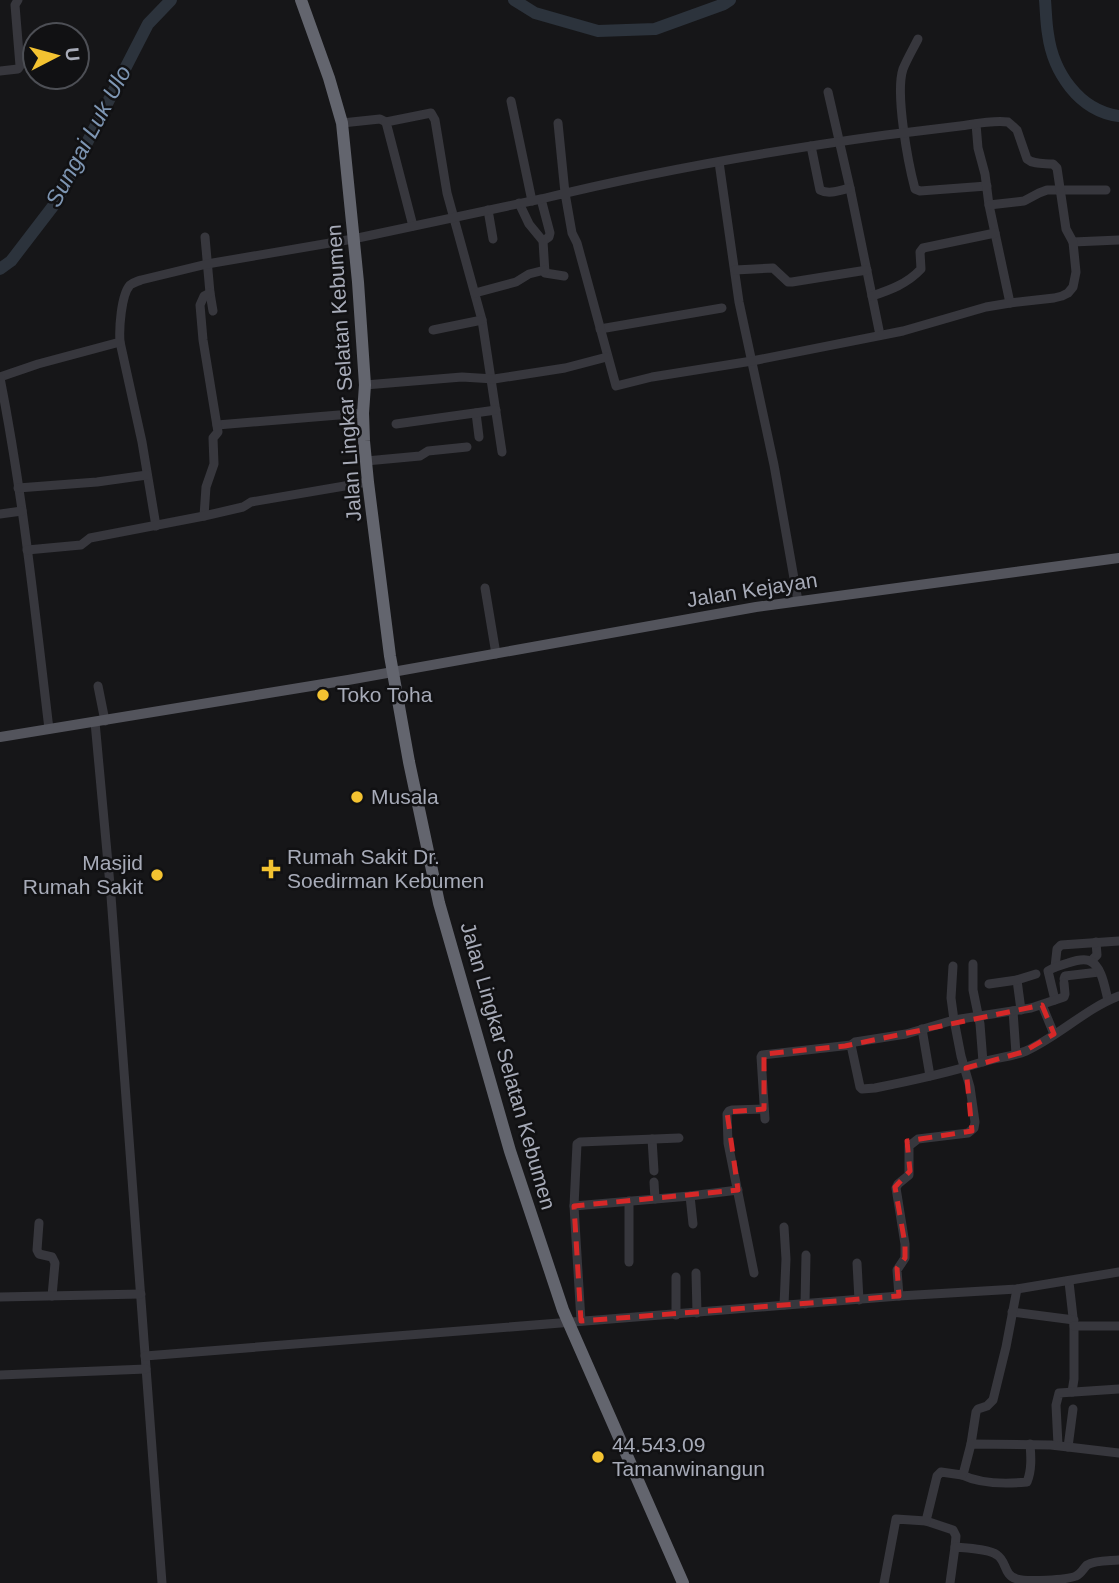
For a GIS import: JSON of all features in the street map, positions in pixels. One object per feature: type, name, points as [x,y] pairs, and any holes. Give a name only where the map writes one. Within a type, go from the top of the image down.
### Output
[{"type":"highway","name":"Jalan Lingkar Selatan Kebumen","points":[[301,0],[330,78],[342,123],[358,282],[368,482],[393,672],[408,762],[439,903],[510,1151],[574,1321],[683,1583]]},
{"type":"main road","name":"Jalan Kejayan","points":[[0,737],[798,601],[1119,558]]},
{"type":"street","points":[[0,71],[18,69],[20,66],[15,5],[18,0]]},
{"type":"street","points":[[918,39],[903,69],[901,80],[904,133],[915,189],[920,191],[987,186]]},
{"type":"street","points":[[828,92],[880,335]]},
{"type":"street","points":[[511,102],[536,200],[550,233],[543,241]]},
{"type":"street","points":[[386,122],[428,112],[436,120],[447,193],[482,320],[502,452]]},
{"type":"street","points":[[342,123],[380,118],[386,122],[413,226]]},
{"type":"street","points":[[156,526],[120,342],[119,322],[129,286],[176,271],[353,239],[453,216],[536,200],[565,193],[719,162],[811,146],[1002,121],[1017,130],[1027,159],[1039,164],[1053,164],[1057,168],[1066,229],[1073,242],[1073,287],[1068,293],[1054,298],[1010,303],[962,313],[903,331],[752,361],[655,376],[620,386],[614,384],[577,243],[572,233],[565,193],[558,123]]},
{"type":"street","points":[[976,124],[978,148],[1010,303]]},
{"type":"street","points":[[811,146],[820,190],[830,192],[850,188]]},
{"type":"street","points":[[719,162],[740,302],[774,465],[798,601]]},
{"type":"street","points":[[989,205],[1024,201],[1042,191],[1105,190]]},
{"type":"street","points":[[519,203],[529,224],[543,241],[547,274],[564,276]]},
{"type":"street","points":[[488,209],[494,239]]},
{"type":"street","points":[[872,296],[898,287],[917,273],[923,248],[995,233]]},
{"type":"street","points":[[205,237],[213,311]]},
{"type":"street","points":[[1073,242],[1119,240]]},
{"type":"street","points":[[735,270],[773,268],[788,282],[792,282],[867,270]]},
{"type":"street","points":[[475,293],[516,282],[529,274],[545,270]]},
{"type":"street","points":[[204,516],[205,487],[214,464],[213,438],[218,432],[200,305],[204,296],[210,293]]},
{"type":"street","points":[[600,328],[722,308]]},
{"type":"street","points":[[433,330],[482,320]]},
{"type":"street","points":[[49,729],[32,580],[0,378],[38,363],[120,342]]},
{"type":"street","points":[[365,385],[462,377],[492,379],[565,368],[607,357]]},
{"type":"street","points":[[396,424],[496,410]]},
{"type":"street","points":[[216,425],[363,413]]},
{"type":"street","points":[[476,413],[479,437]]},
{"type":"street","points":[[366,461],[420,456],[428,452],[467,447]]},
{"type":"street","points":[[18,488],[147,475]]},
{"type":"street","points":[[26,550],[81,545],[90,538],[204,516],[243,507],[251,502],[368,482]]},
{"type":"street","points":[[0,514],[22,511]]},
{"type":"street","points":[[485,588],[496,653]]},
{"type":"street","points":[[98,686],[162,1583]]},
{"type":"street","points":[[1055,967],[1058,946],[1119,941]]},
{"type":"street","points":[[1055,1000],[1049,969],[1074,961],[1091,961],[1097,955],[1096,942]]},
{"type":"street","points":[[1074,961],[1076,975]]},
{"type":"street","points":[[1091,961],[1099,972],[1108,1000]]},
{"type":"street","points":[[973,964],[973,990],[981,1031],[983,1062]]},
{"type":"street","points":[[899,1296],[897,1270],[905,1258],[905,1244],[895,1188],[909,1175],[908,1150],[913,1141],[968,1133],[974,1128],[974,1109],[951,998],[953,966]]},
{"type":"street","points":[[754,1273],[728,1143],[727,1112],[732,1110],[765,1114],[762,1055],[851,1045],[855,1042],[906,1034],[954,1020],[1042,1005],[1065,995],[1064,976],[1099,972]]},
{"type":"street","points":[[989,984],[1036,974]]},
{"type":"street","points":[[1016,1054],[1017,980]]},
{"type":"street","points":[[851,1045],[862,1089],[965,1068],[1023,1052],[1119,996]]},
{"type":"street","points":[[1042,1005],[1054,1034]]},
{"type":"street","points":[[922,1029],[930,1076]]},
{"type":"street","points":[[574,1321],[576,1146],[578,1143],[679,1138]]},
{"type":"street","points":[[653,1139],[654,1171]]},
{"type":"street","points":[[653,1182],[655,1199]]},
{"type":"street","points":[[574,1206],[738,1191]]},
{"type":"street","points":[[690,1196],[693,1224]]},
{"type":"street","points":[[629,1201],[629,1262]]},
{"type":"street","points":[[38,1223],[37,1250],[39,1254],[55,1260],[52,1296]]},
{"type":"street","points":[[784,1227],[784,1306]]},
{"type":"street","points":[[805,1304],[806,1255]]},
{"type":"street","points":[[857,1263],[859,1300]]},
{"type":"street","points":[[145,1356],[1017,1289],[1119,1272]]},
{"type":"street","points":[[696,1273],[696,1313]]},
{"type":"street","points":[[676,1277],[676,1315]]},
{"type":"street","points":[[1069,1282],[1074,1323],[1072,1392]]},
{"type":"street","points":[[962,1475],[978,1409],[993,1400],[1017,1289]]},
{"type":"street","points":[[0,1297],[141,1294]]},
{"type":"street","points":[[1012,1312],[1074,1323],[1119,1326]]},
{"type":"street","points":[[0,1376],[146,1369]]},
{"type":"street","points":[[1063,1446],[1056,1405],[1059,1393],[1119,1390]]},
{"type":"street","points":[[1063,1446],[1073,1409]]},
{"type":"street","points":[[971,1444],[1063,1446],[1119,1453]]},
{"type":"street","points":[[926,1521],[937,1476],[941,1472],[984,1481],[1027,1482],[1031,1464],[1030,1444]]},
{"type":"street","points":[[884,1583],[896,1519],[926,1521],[953,1530],[956,1536],[950,1583]]},
{"type":"street","points":[[955,1547],[995,1553],[1012,1577],[1040,1582],[1076,1576],[1092,1563],[1119,1560]]},
{"type":"highlighted area","points":[[1042,1005],[1054,1034],[1023,1052],[966,1068],[972,1131],[907,1141],[910,1171],[895,1187],[905,1244],[905,1258],[897,1268],[899,1296],[581,1321],[574,1206],[738,1190],[727,1112],[764,1109],[764,1054],[845,1046]]},
{"type":"waterway","name":"Sungai Luk Ulo","points":[[0,269],[11,261],[57,201],[148,24],[171,0]]},
{"type":"waterway","name":"Sungai Luk Ulo","points":[[514,0],[535,13],[598,31],[655,29],[730,0]]},
{"type":"waterway","name":"Sungai Luk Ulo","points":[[1045,0],[1051,48],[1062,75],[1080,98],[1105,113],[1119,116]]},
{"type":"place","name":"Toko Toha","points":[[323,695]]},
{"type":"place","name":"Musala","points":[[357,797]]},
{"type":"place","name":"Rumah Sakit Dr. Soedirman Kebumen","points":[[271,869]]},
{"type":"place","name":"Masjid Rumah Sakit","points":[[157,875]]},
{"type":"place","name":"44.543.09 Tamanwinangun","points":[[598,1457]]}]
